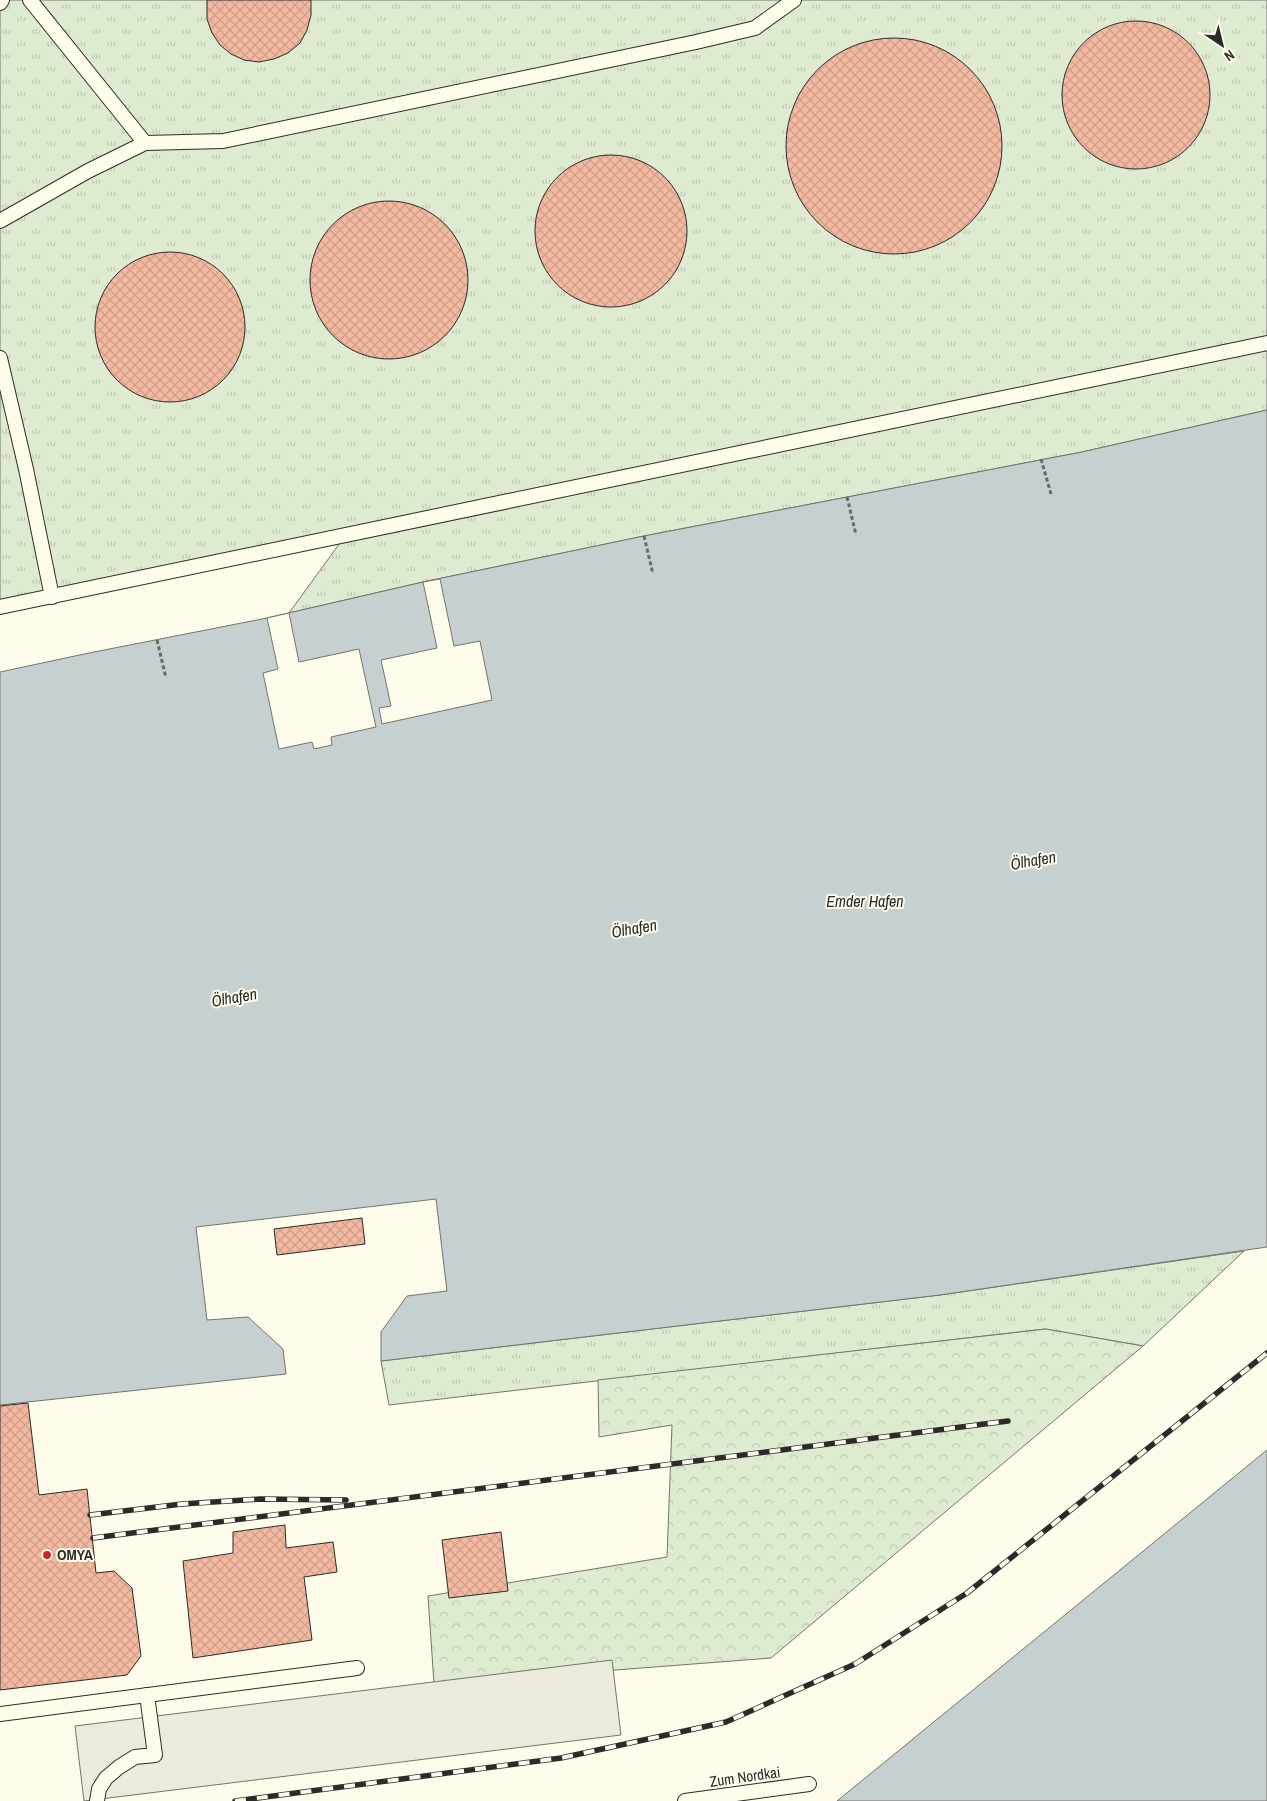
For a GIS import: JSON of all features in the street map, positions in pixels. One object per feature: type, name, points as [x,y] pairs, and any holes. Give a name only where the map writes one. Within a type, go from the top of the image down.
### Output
[{"type":"lane","points":[[30,0],[145,143]]},
{"type":"lane","points":[[0,221],[88,171],[145,143],[224,141],[696,42],[755,28],[794,0]]},
{"type":"lane","points":[[0,607],[1267,342]]},
{"type":"lane","points":[[0,358],[26,469],[52,597]]},
{"type":"lane","points":[[0,1714],[357,1668]]},
{"type":"lane","points":[[97,1801],[99,1789],[106,1778],[119,1767],[136,1757],[155,1754],[147,1695]]},
{"type":"lane","name":"Zum Nordkai","points":[[686,1801],[809,1784]]},
{"type":"path","points":[[1042,460],[1050,494]]},
{"type":"path","points":[[847,497],[856,535]]},
{"type":"path","points":[[644,536],[653,574]]},
{"type":"path","points":[[157,640],[166,678]]},
{"type":"green space","points":[[0,0],[1267,0],[1267,410],[1082,452],[644,536],[423,582],[289,613],[345,536],[0,607]]},
{"type":"green space","points":[[1244,1251],[1143,1346],[1045,1329],[389,1405],[381,1361],[940,1295]]},
{"type":"green space","points":[[1046,1329],[1143,1346],[771,1658],[434,1684],[428,1596],[667,1557],[672,1425],[599,1437],[598,1380]]},
{"type":"shaded area","points":[[612,1660],[621,1735],[84,1801],[75,1726]]},
{"type":"water","name":"Emder Hafen","points":[[1267,410],[1267,1247],[940,1295],[381,1361],[381,1332],[407,1296],[447,1291],[436,1199],[196,1227],[207,1320],[248,1317],[283,1349],[286,1374],[0,1405],[0,672],[267,618],[423,582],[644,536],[1082,452]]},
{"type":"water","points":[[1267,1450],[1267,1801],[837,1801]]},
{"type":"pier","points":[[440,579],[454,646],[480,641],[492,700],[382,724],[379,708],[391,706],[381,660],[437,648],[423,582]]},
{"type":"pier","points":[[289,613],[299,662],[359,649],[376,727],[331,737],[332,745],[314,749],[312,742],[279,749],[263,673],[278,669],[267,618]]},
{"type":"building","points":[[207,0],[311,0],[311,15],[307,30],[300,43],[288,53],[274,59],[259,62],[244,60],[231,54],[220,45],[212,33],[207,19]]},
{"type":"building","points":[[1136,21],[1151,22],[1164,26],[1189,42],[1205,67],[1209,80],[1209,110],[1205,123],[1189,148],[1164,164],[1151,168],[1136,169],[1121,168],[1108,164],[1083,148],[1067,123],[1063,110],[1062,95],[1063,80],[1067,67],[1083,42],[1108,26],[1121,22]]},
{"type":"building","points":[[894,38],[915,40],[945,51],[970,70],[989,95],[1000,125],[1002,146],[1000,167],[989,197],[970,222],[945,241],[915,252],[894,254],[873,252],[843,241],[818,222],[799,197],[788,167],[786,146],[788,125],[799,95],[818,70],[843,51],[873,40]]},
{"type":"building","points":[[611,155],[640,161],[653,168],[664,178],[674,189],[681,202],[687,231],[681,260],[674,273],[664,284],[653,294],[640,301],[611,307],[582,301],[569,294],[558,284],[548,273],[541,260],[535,231],[541,202],[548,189],[558,178],[569,168],[582,161]]},
{"type":"building","points":[[389,201],[419,207],[445,224],[462,250],[468,280],[462,310],[445,336],[419,353],[389,359],[359,353],[333,336],[316,310],[310,280],[316,250],[333,224],[359,207]]},
{"type":"building","points":[[170,252],[185,253],[199,258],[223,274],[239,298],[244,312],[244,342],[239,356],[223,380],[199,396],[185,401],[170,402],[155,401],[141,396],[117,380],[101,356],[96,342],[95,327],[96,312],[101,298],[117,274],[141,258],[155,253]]},
{"type":"building","points":[[362,1218],[365,1244],[277,1255],[274,1229]]},
{"type":"building","name":"OMYA","points":[[28,1403],[39,1495],[87,1489],[96,1573],[114,1571],[132,1588],[141,1656],[127,1675],[0,1690],[0,1406]]},
{"type":"building","points":[[285,1525],[286,1548],[333,1542],[337,1572],[304,1577],[312,1640],[193,1658],[183,1561],[233,1553],[233,1532]]},
{"type":"building","points":[[501,1532],[508,1591],[449,1598],[442,1540]]},
{"type":"railway","points":[[235,1801],[561,1758],[726,1722],[855,1664],[967,1593],[1267,1353]]},
{"type":"railway","points":[[93,1538],[1008,1421]]},
{"type":"railway","points":[[90,1515],[182,1504],[260,1499],[346,1500]]},
{"type":"place","name":"OMYA","points":[[47,1555]]},
{"type":"water label","name":"Ölhafen","points":[[1033,860]]},
{"type":"water label","name":"Ölhafen","points":[[634,928]]},
{"type":"water label","name":"Ölhafen","points":[[234,997]]}]
